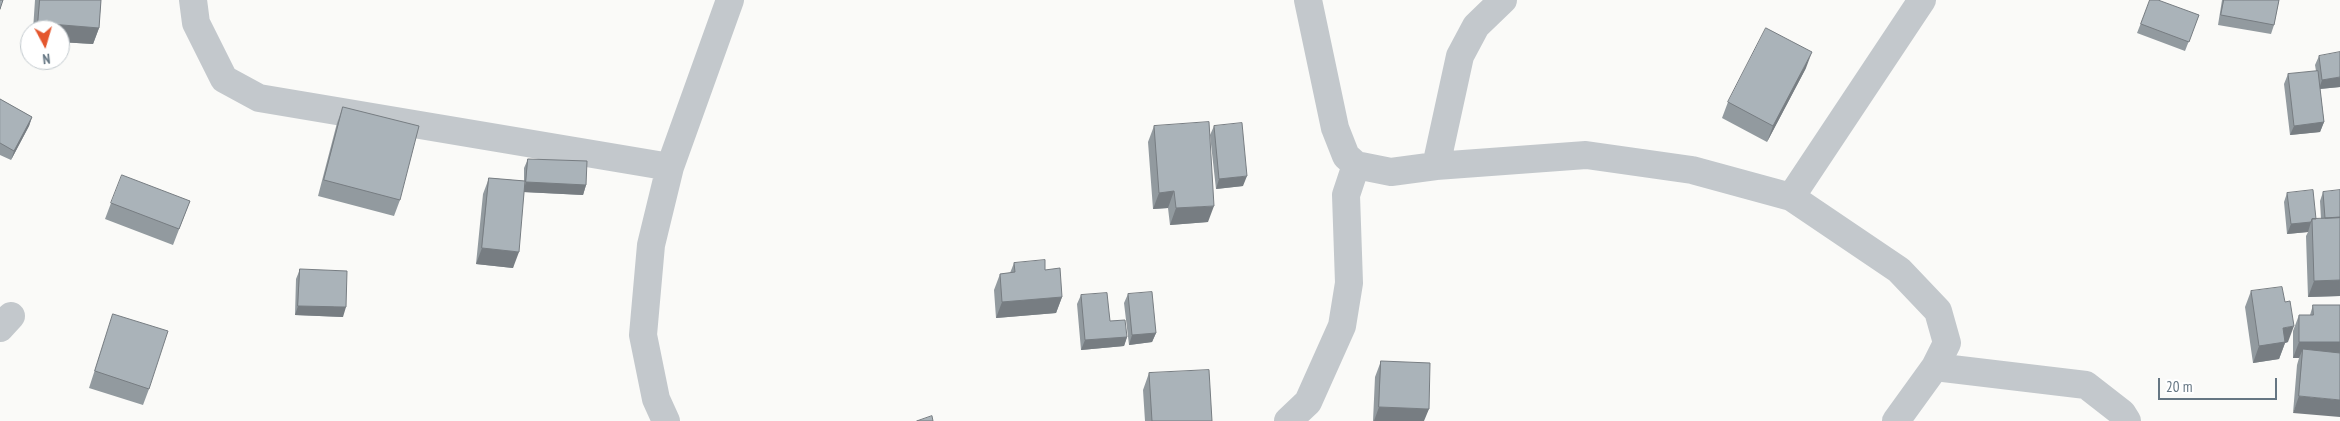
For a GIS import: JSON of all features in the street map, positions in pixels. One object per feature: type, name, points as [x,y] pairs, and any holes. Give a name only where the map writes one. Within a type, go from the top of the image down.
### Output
[{"type":"street","points":[[193,0],[196,23],[224,79],[259,98],[670,167]]},
{"type":"street","points":[[666,421],[656,399],[644,335],[651,245],[670,167],[730,0]]},
{"type":"street","points":[[1308,0],[1335,128],[1346,156],[1356,165],[1391,172],[1436,166],[1586,155],[1692,170],[1792,197],[1899,270],[1938,311],[1947,343],[1935,367],[1896,421]]},
{"type":"street","points":[[1436,166],[1460,56],[1476,26],[1503,0]]},
{"type":"street","points":[[1792,197],[1922,0]]},
{"type":"street","points":[[1288,421],[1308,402],[1342,326],[1349,284],[1346,195],[1356,165]]},
{"type":"street","points":[[1935,367],[2086,385],[2122,413],[2127,421]]},
{"type":"building","points":[[40,0],[101,0],[99,28],[70,26],[70,20],[38,20]]},
{"type":"building","points":[[2150,0],[2158,0],[2199,15],[2189,42],[2141,24]]},
{"type":"building","points":[[2224,0],[2279,0],[2274,25],[2221,15]]},
{"type":"building","points":[[1766,28],[1812,52],[1773,126],[1728,102]]},
{"type":"building","points":[[2340,52],[2340,77],[2322,80],[2319,56]]},
{"type":"building","points":[[2318,71],[2324,122],[2294,126],[2288,74]]},
{"type":"building","points":[[0,99],[32,117],[14,151],[0,143]]},
{"type":"building","points":[[343,107],[419,126],[400,200],[324,180]]},
{"type":"building","points":[[1209,122],[1214,206],[1176,208],[1174,191],[1159,193],[1154,126]]},
{"type":"building","points":[[1242,123],[1247,176],[1219,179],[1214,126]]},
{"type":"building","points":[[528,159],[587,161],[586,185],[526,182]]},
{"type":"building","points":[[122,175],[190,201],[179,229],[111,203]]},
{"type":"building","points":[[489,178],[525,181],[519,252],[482,248]]},
{"type":"building","points":[[2313,190],[2316,219],[2312,219],[2311,222],[2291,224],[2287,193]]},
{"type":"building","points":[[2340,190],[2340,217],[2325,218],[2323,192]]},
{"type":"building","points":[[2340,218],[2340,280],[2314,281],[2312,219]]},
{"type":"building","points":[[1045,260],[1045,270],[1060,268],[1062,297],[1002,302],[1000,274],[1015,272],[1014,263]]},
{"type":"building","points":[[300,269],[347,271],[346,307],[298,306]]},
{"type":"building","points":[[2282,287],[2285,302],[2290,301],[2294,326],[2283,328],[2285,342],[2259,346],[2251,291]]},
{"type":"building","points":[[1152,292],[1156,333],[1132,335],[1128,294]]},
{"type":"building","points":[[1107,293],[1110,321],[1125,320],[1127,337],[1085,340],[1081,295]]},
{"type":"building","points":[[2313,305],[2340,305],[2340,342],[2299,342],[2299,315],[2313,315]]},
{"type":"building","points":[[113,314],[168,331],[149,389],[95,371]]},
{"type":"building","points":[[2303,349],[2340,353],[2340,400],[2299,396]]},
{"type":"building","points":[[1381,361],[1430,363],[1429,409],[1379,407]]},
{"type":"building","points":[[1209,370],[1212,421],[1152,421],[1149,373]]},
{"type":"building","points":[[932,416],[933,421],[917,421]]}]
